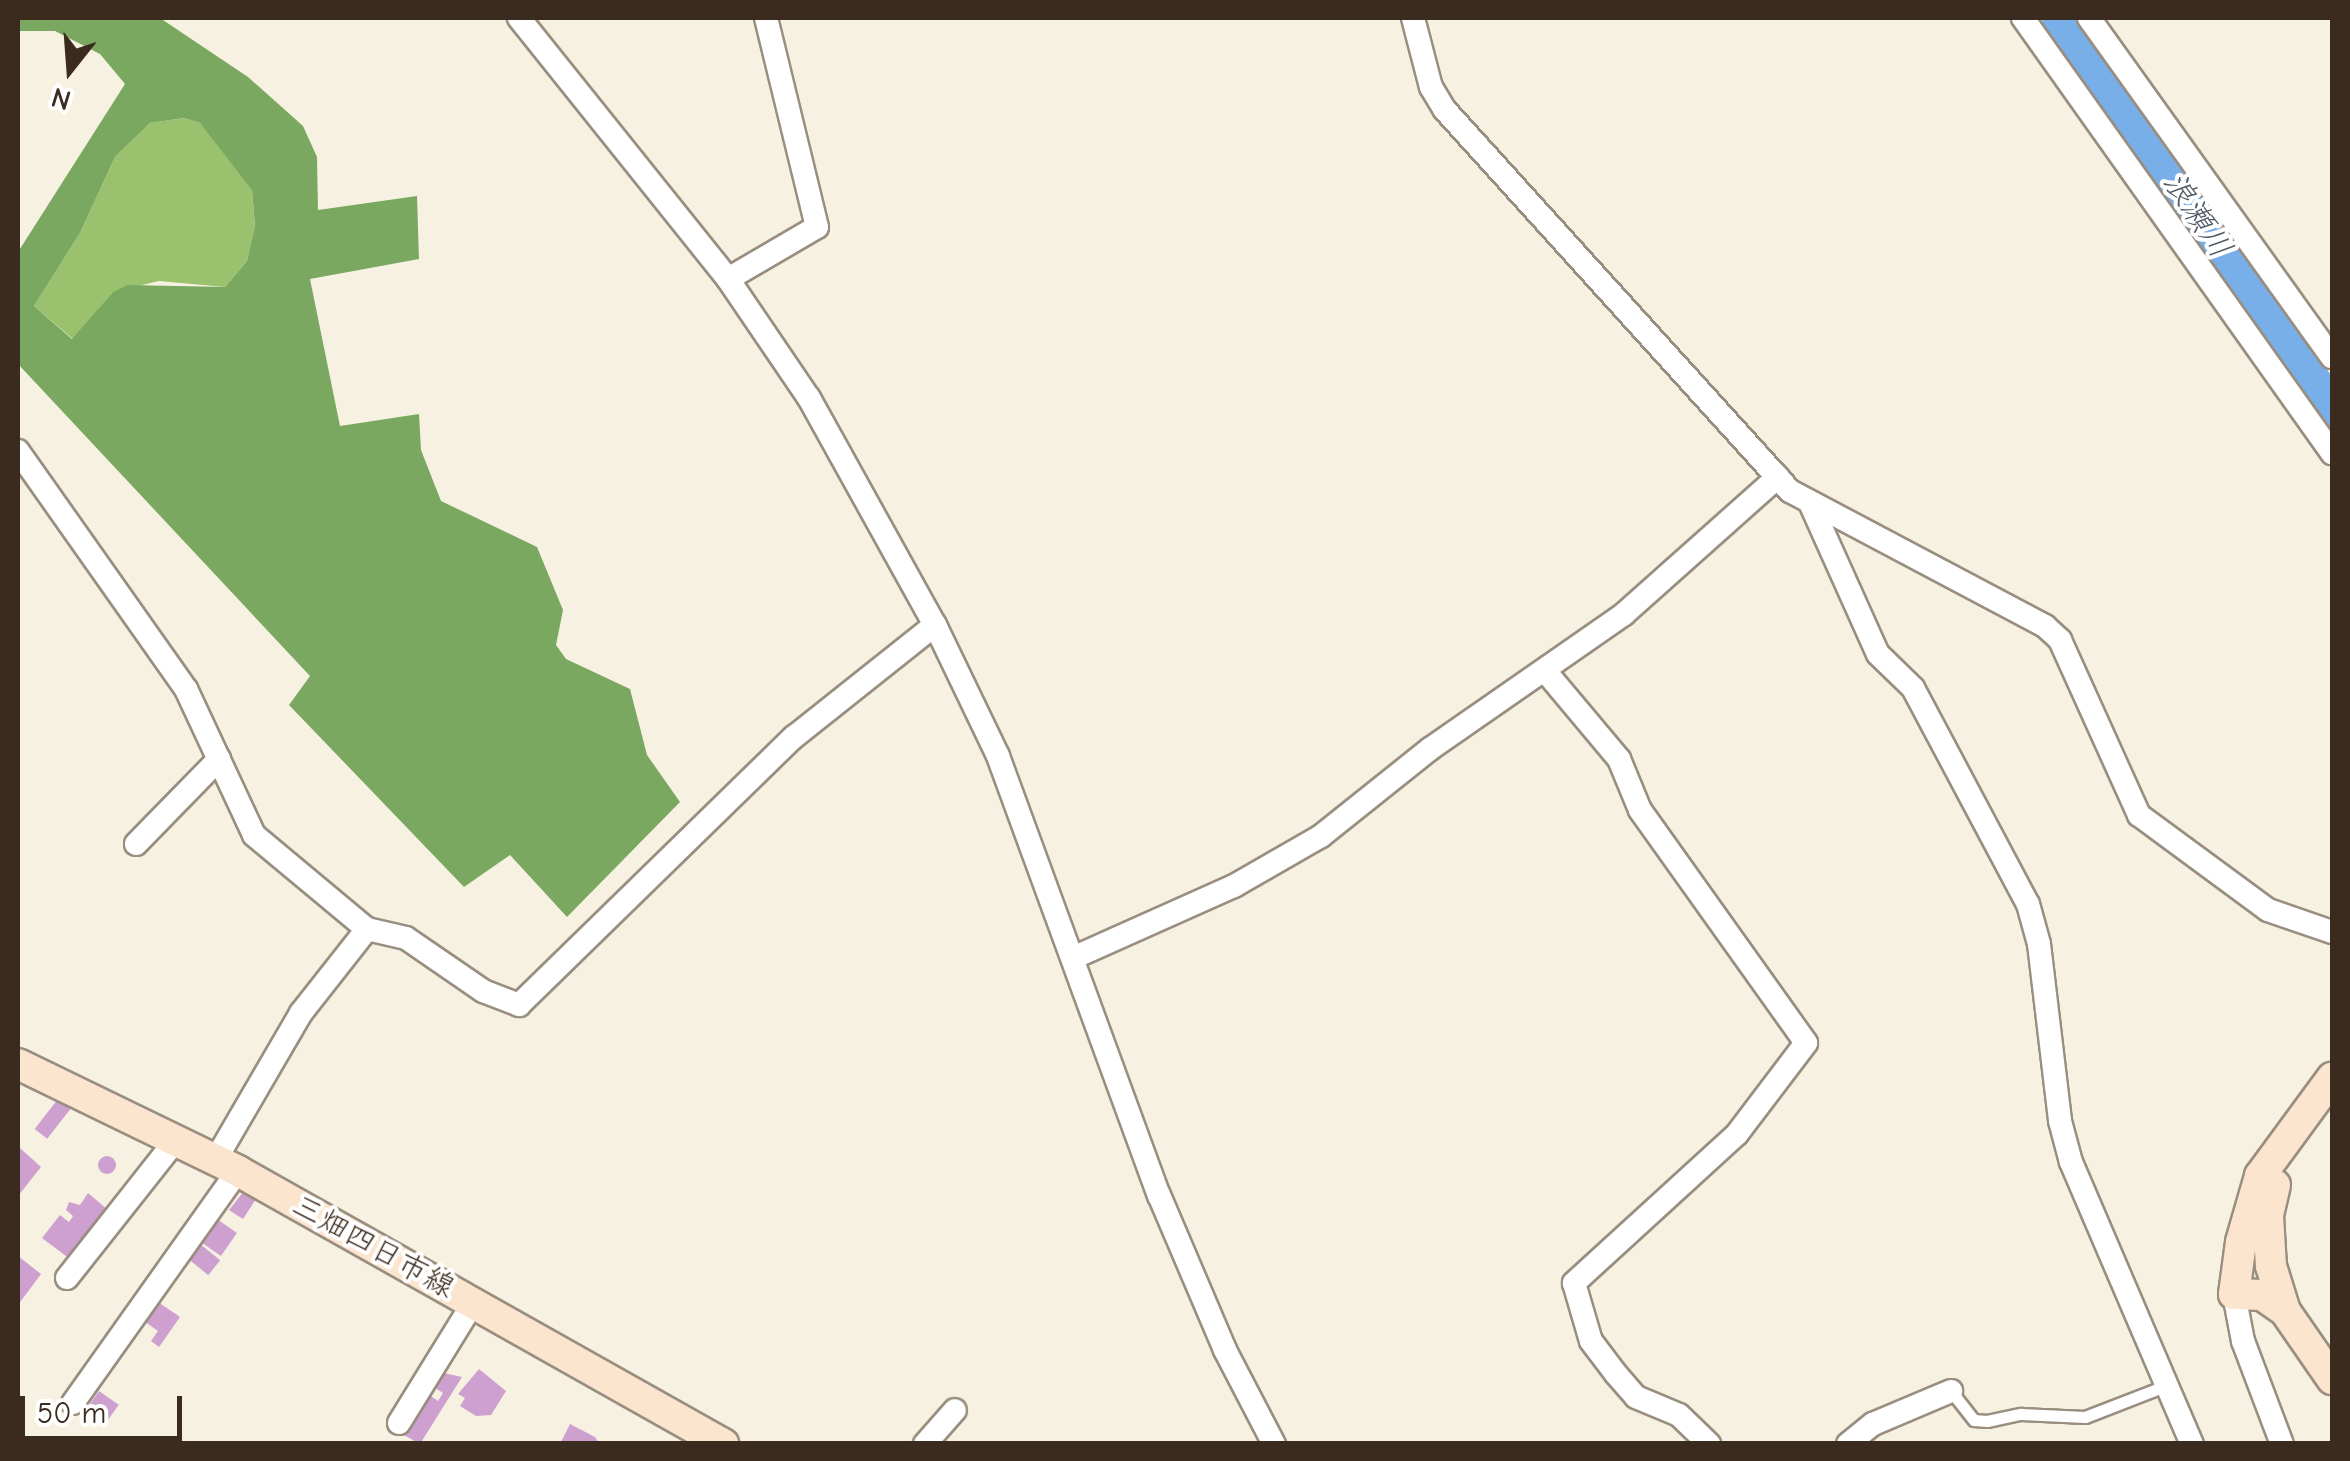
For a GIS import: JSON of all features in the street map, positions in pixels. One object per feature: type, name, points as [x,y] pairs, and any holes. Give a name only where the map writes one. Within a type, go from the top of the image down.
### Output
[{"type":"main road","name":"三畑四日市線","points":[[18,1064],[227,1165],[722,1444]]},
{"type":"main road","points":[[2285,1311],[2262,1295],[2234,1294],[2260,1176],[2332,1078]]},
{"type":"main road","points":[[2292,1130],[2278,1170],[2267,1243],[2285,1311],[2332,1379]]},
{"type":"street","points":[[518,18],[728,279],[808,398],[935,625],[998,756],[1075,957],[1159,1195],[1225,1350],[1274,1444]]},
{"type":"street","points":[[728,279],[816,228],[766,18]]},
{"type":"street","points":[[1414,18],[1430,87],[1444,110],[1778,477],[1811,505],[2046,626],[2060,640],[2139,815],[2268,910],[2332,932]]},
{"type":"street","points":[[2023,18],[2332,453]]},
{"type":"street","points":[[2090,18],[2332,356]]},
{"type":"street","points":[[18,452],[157,642],[254,835],[367,929],[406,938],[483,991],[519,1005],[702,820],[935,625]]},
{"type":"street","points":[[1075,957],[1294,853],[1440,741],[1546,672],[1624,614],[1778,477]]},
{"type":"street","points":[[1811,505],[1878,654],[1913,688],[2028,904],[2071,1162],[2192,1444]]},
{"type":"street","points":[[1546,672],[1620,760],[1640,810],[1806,1043],[1737,1134],[1574,1282],[1591,1341],[1616,1374],[1636,1397],[1680,1414],[1709,1444]]},
{"type":"street","points":[[136,844],[219,759]]},
{"type":"street","points":[[74,1403],[227,1165],[301,1013],[367,929]]},
{"type":"street","points":[[67,1278],[176,1140]]},
{"type":"street","points":[[2234,1294],[2243,1341],[2282,1444]]},
{"type":"street","points":[[398,1423],[473,1303]]},
{"type":"street","points":[[1848,1444],[1873,1424],[1951,1391]]},
{"type":"street","points":[[925,1444],[955,1410]]},
{"type":"lane","points":[[1951,1391],[1974,1420],[1988,1421],[2021,1414],[2084,1417],[2165,1386]]},
{"type":"green space","points":[[18,18],[160,18],[248,77],[303,126],[317,157],[318,210],[417,196],[419,259],[310,279],[340,426],[419,414],[421,450],[441,501],[537,547],[563,610],[556,645],[566,659],[630,689],[647,755],[680,802],[567,917],[510,855],[464,887],[289,705],[310,676],[18,364],[18,252],[125,84],[100,54],[55,31],[18,31]],"holes":[[[184,118],[200,123],[252,190],[255,226],[247,261],[225,287],[128,285],[113,292],[72,339],[34,306],[80,233],[115,157],[150,123]]]},
{"type":"green space","points":[[184,118],[200,123],[235,160],[252,190],[255,227],[247,261],[225,287],[159,281],[113,292],[73,339],[34,306],[80,233],[115,157],[150,123]]},
{"type":"building","points":[[58,1099],[71,1109],[47,1139],[35,1129]]},
{"type":"building","points":[[18,1150],[41,1167],[18,1196]]},
{"type":"building","points":[[107,1156],[116,1165],[107,1174],[98,1165]]},
{"type":"building","points":[[244,1191],[256,1199],[243,1219],[229,1210]]},
{"type":"building","points":[[88,1193],[108,1210],[70,1259],[42,1238],[60,1215],[69,1222],[73,1216],[66,1210],[69,1202],[80,1205]]},
{"type":"building","points":[[214,1217],[237,1233],[221,1256],[198,1240]]},
{"type":"building","points":[[200,1244],[220,1260],[208,1275],[188,1259]]},
{"type":"building","points":[[18,1256],[41,1274],[18,1305]]},
{"type":"building","points":[[158,1302],[180,1317],[159,1347],[151,1341],[158,1331],[144,1321]]},
{"type":"building","points":[[479,1369],[506,1391],[491,1415],[476,1416],[460,1406],[465,1398],[458,1394]]},
{"type":"building","points":[[439,1372],[462,1377],[420,1444],[404,1435],[428,1394],[438,1401],[443,1393],[431,1385]]},
{"type":"building","points":[[99,1391],[119,1405],[104,1426],[84,1412]]},
{"type":"building","points":[[570,1424],[595,1437],[600,1444],[560,1444]]},
{"type":"waterway","name":"浪瀬川","points":[[2062,18],[2332,413]]}]
